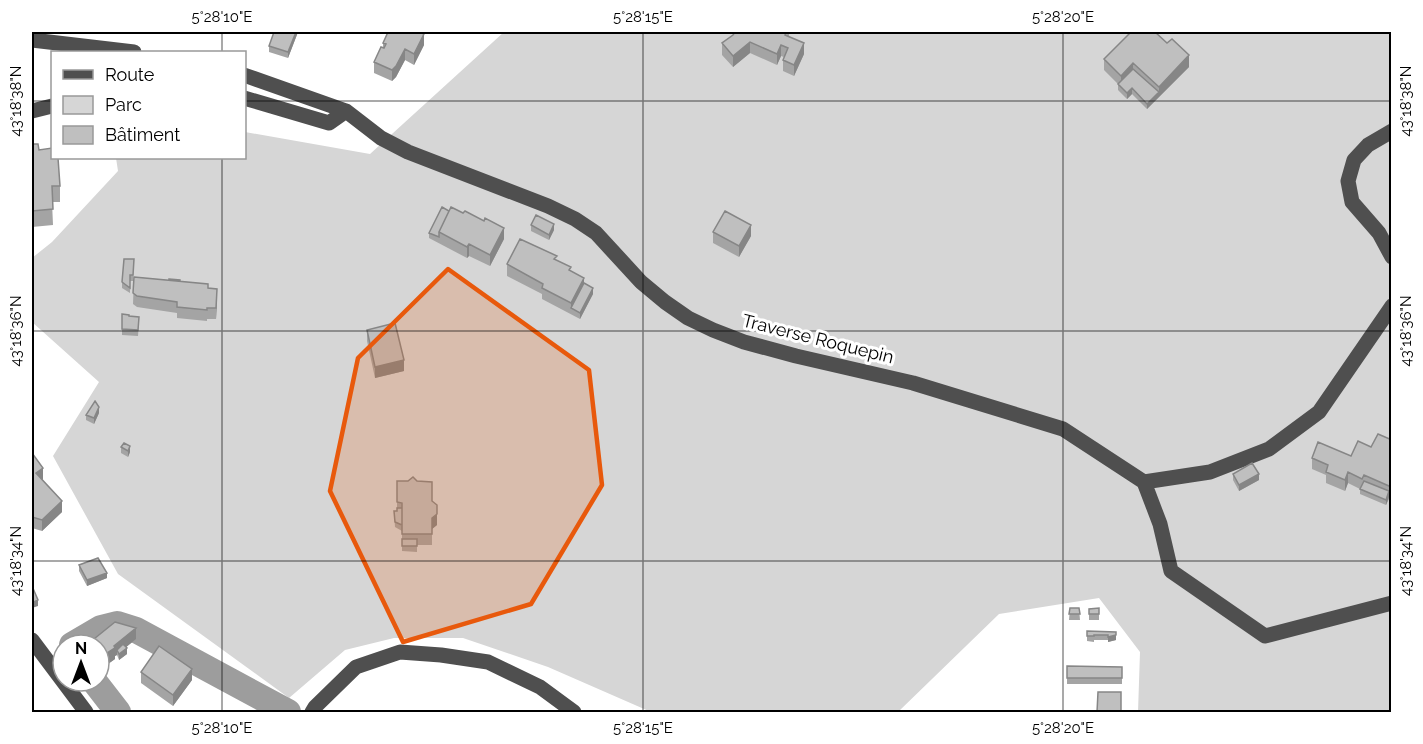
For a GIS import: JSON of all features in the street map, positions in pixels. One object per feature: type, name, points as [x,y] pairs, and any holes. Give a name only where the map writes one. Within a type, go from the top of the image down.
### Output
[{"type":"street","points":[[32,40],[126,51]]},
{"type":"street","name":"Traverse Roquepin","points":[[246,76],[346,111],[381,138],[408,152],[548,206],[575,219],[596,233],[641,282],[665,302],[688,318],[713,330],[754,345],[913,383],[1063,429],[1144,482]]},
{"type":"street","points":[[246,99],[329,123],[346,111]]},
{"type":"street","points":[[32,111],[51,106]]},
{"type":"street","points":[[1392,132],[1368,145],[1354,160],[1348,182],[1352,202],[1379,233],[1392,257]]},
{"type":"street","points":[[1392,306],[1319,412],[1269,449],[1210,472],[1144,482],[1160,524],[1172,571],[1265,636],[1392,603]]},
{"type":"street","points":[[32,640],[86,712]]},
{"type":"street","points":[[313,710],[356,667],[400,652],[488,662],[540,687],[574,712]]},
{"type":"highlighted area","points":[[448,269],[589,370],[602,485],[531,604],[403,642],[330,491],[358,358]]},
{"type":"green space","points":[[504,32],[1391,32],[1391,712],[1138,712],[1140,652],[1099,598],[999,614],[898,712],[651,712],[548,667],[463,638],[394,638],[345,650],[289,698],[118,574],[53,456],[99,382],[32,322],[32,258],[52,242],[118,171],[116,159],[246,159],[246,132],[370,154]]},
{"type":"building","points":[[274,32],[296,32],[288,52],[269,46]]},
{"type":"building","points":[[388,32],[424,34],[414,54],[405,49],[392,70],[374,62],[381,47],[384,48],[386,44],[383,43]]},
{"type":"building","points":[[735,32],[786,32],[785,35],[804,43],[794,65],[783,60],[788,48],[781,45],[777,54],[750,42],[733,56],[722,43]]},
{"type":"building","points":[[1131,32],[1155,32],[1167,43],[1172,39],[1189,55],[1159,87],[1133,63],[1121,76],[1104,59]]},
{"type":"building","points":[[1133,69],[1159,92],[1147,104],[1132,88],[1127,93],[1118,84]]},
{"type":"building","points":[[32,144],[38,144],[39,150],[51,148],[51,159],[58,159],[60,186],[52,186],[53,209],[32,211]]},
{"type":"building","points":[[442,207],[449,211],[439,237],[429,233]]},
{"type":"building","points":[[451,207],[484,221],[485,218],[504,228],[490,255],[469,244],[467,247],[439,232]]},
{"type":"building","points":[[725,211],[751,225],[739,246],[713,232]]},
{"type":"building","points":[[536,215],[554,224],[549,235],[531,225]]},
{"type":"building","points":[[520,239],[557,256],[554,259],[571,267],[569,270],[584,278],[571,303],[542,288],[543,284],[507,264]]},
{"type":"building","points":[[124,259],[134,259],[130,288],[122,282]]},
{"type":"building","points":[[134,277],[208,284],[208,288],[217,289],[216,308],[207,308],[207,310],[177,307],[177,302],[137,296],[133,293]]},
{"type":"building","points":[[584,283],[593,288],[580,313],[571,308]]},
{"type":"building","points":[[122,314],[139,317],[138,330],[122,329]]},
{"type":"building","points":[[395,323],[404,360],[375,367],[367,330]]},
{"type":"building","points":[[95,401],[99,407],[94,418],[86,415]]},
{"type":"building","points":[[1378,434],[1392,440],[1392,482],[1389,486],[1364,475],[1362,479],[1348,472],[1345,480],[1326,472],[1328,465],[1312,458],[1318,442],[1351,456],[1358,441],[1371,447]]},
{"type":"building","points":[[124,443],[130,446],[128,451],[121,447]]},
{"type":"building","points":[[32,453],[43,468],[36,473],[62,501],[42,520],[32,517]]},
{"type":"building","points":[[1252,463],[1259,474],[1239,485],[1233,474]]},
{"type":"building","points":[[413,477],[417,481],[432,482],[432,501],[437,505],[437,514],[432,518],[432,534],[402,534],[402,503],[397,502],[397,481],[408,481]]},
{"type":"building","points":[[1364,481],[1389,491],[1386,500],[1360,489]]},
{"type":"building","points":[[397,508],[402,508],[402,525],[395,522],[394,511],[397,511]]},
{"type":"building","points":[[402,539],[417,539],[417,546],[402,546]]},
{"type":"building","points":[[98,558],[107,573],[87,580],[79,565]]},
{"type":"building","points":[[32,586],[38,600],[32,603]]},
{"type":"building","points":[[1070,608],[1079,608],[1080,614],[1069,614]]},
{"type":"building","points":[[1099,608],[1099,614],[1089,614],[1089,609]]},
{"type":"building","points":[[115,622],[136,628],[111,651],[111,633],[101,633]]},
{"type":"building","points":[[1087,631],[1116,632],[1116,635],[1087,636]]},
{"type":"building","points":[[123,644],[127,648],[119,654],[117,650]]},
{"type":"building","points":[[159,646],[192,669],[173,695],[141,672]]},
{"type":"building","points":[[1067,666],[1122,667],[1122,678],[1067,678]]},
{"type":"building","points":[[1098,692],[1121,692],[1121,712],[1097,712]]},
{"type":"waterway","points":[[92,633],[117,624],[136,630],[288,712]]},
{"type":"waterway","points":[[103,693],[118,712]]}]
